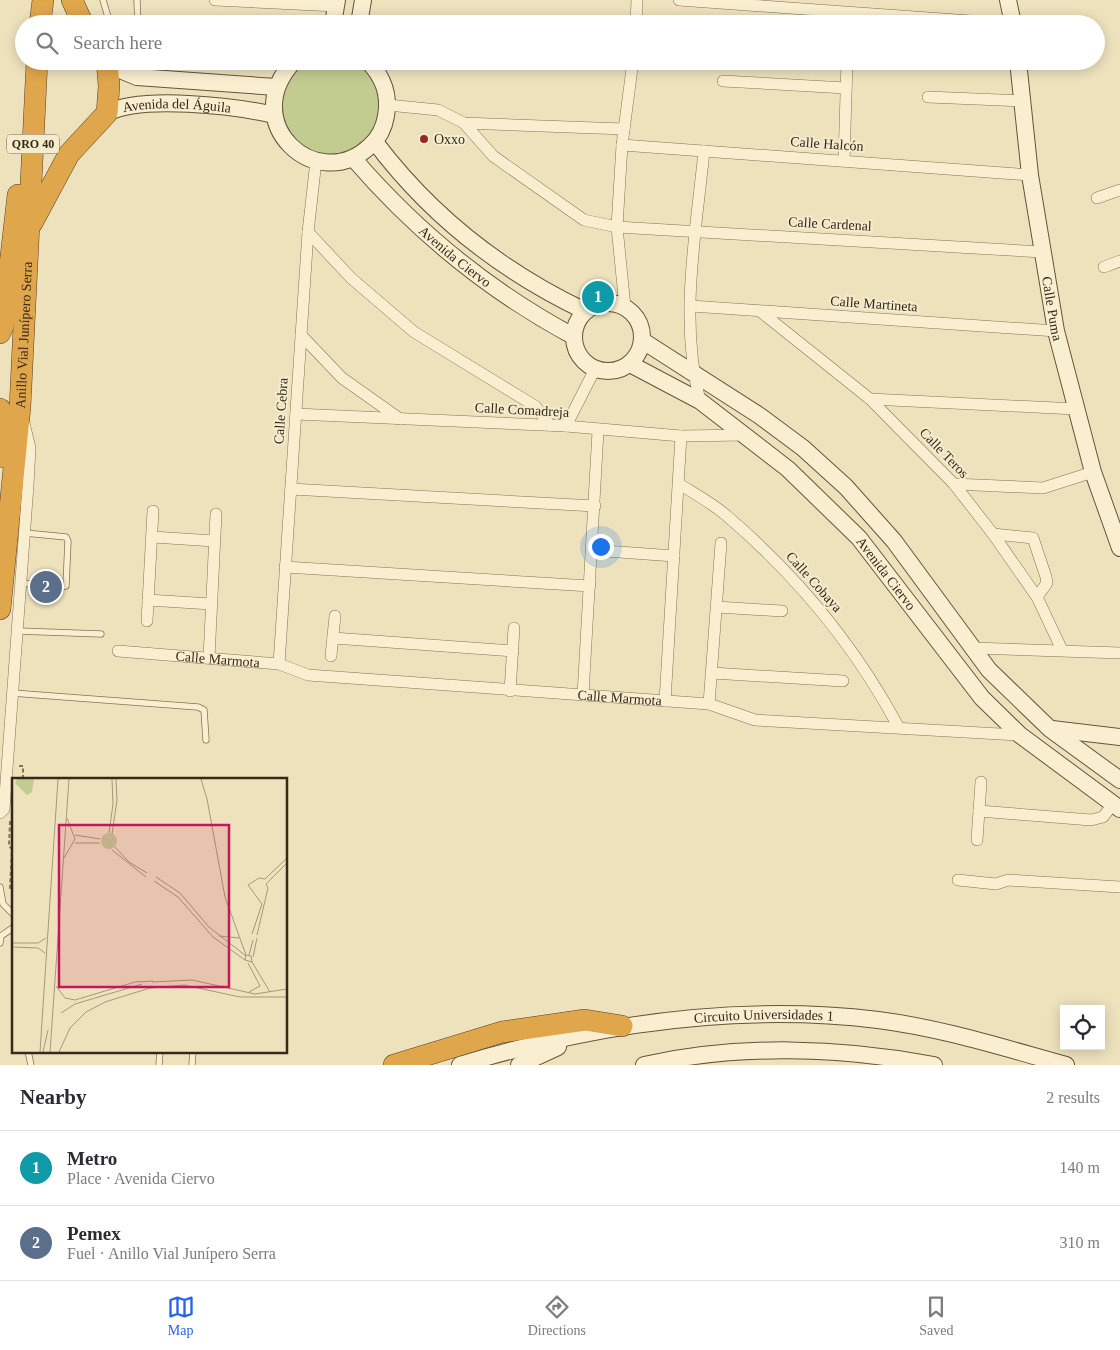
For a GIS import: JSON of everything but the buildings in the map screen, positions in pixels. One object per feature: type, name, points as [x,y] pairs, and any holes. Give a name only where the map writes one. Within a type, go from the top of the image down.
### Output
[{"type":"highway","points":[[41,15],[43,0]]},
{"type":"highway","points":[[72,0],[80,15]]},
{"type":"highway","points":[[0,333],[3,326],[30,76],[32,70]]},
{"type":"highway","name":"Anillo Vial Junípero Serra","points":[[0,609],[10,497],[5,482],[10,408],[29,227],[36,70]]},
{"type":"highway","points":[[29,227],[69,154],[106,113],[109,86],[108,70]]},
{"type":"highway","points":[[394,1065],[502,1032],[585,1020],[622,1026]]},
{"type":"street","points":[[215,0],[336,3]]},
{"type":"street","points":[[360,15],[363,0]]},
{"type":"street","points":[[636,15],[637,0]]},
{"type":"street","points":[[679,0],[805,4],[839,15]]},
{"type":"street","points":[[1008,0],[1010,15]]},
{"type":"street","name":"Avenida del Águila","points":[[139,70],[158,80],[276,87]]},
{"type":"street","points":[[285,70],[276,87],[273,102],[274,115],[279,130],[288,144],[301,154],[316,160],[334,162],[352,158],[365,152],[375,142],[385,125],[388,105],[382,81],[374,70]]},
{"type":"street","points":[[626,307],[617,228],[622,146],[632,70]]},
{"type":"street","points":[[844,160],[847,70]]},
{"type":"street","name":"Calle Puma","points":[[1019,70],[1030,175],[1056,331],[1094,472],[1120,548]]},
{"type":"street","points":[[158,80],[158,103]]},
{"type":"street","points":[[723,81],[846,88]]},
{"type":"street","points":[[928,97],[1023,101]]},
{"type":"street","name":"Avenida del Águila","points":[[106,113],[119,106],[158,103],[248,109],[274,115]]},
{"type":"street","points":[[388,105],[438,110],[464,123],[624,129]]},
{"type":"street","name":"Calle Cardenal","points":[[464,123],[493,156],[584,220],[617,228],[1042,252]]},
{"type":"street","name":"Avenida Ciervo","points":[[375,142],[400,175],[467,239],[552,296],[585,311]]},
{"type":"street","name":"Calle Halcón","points":[[622,146],[844,160],[1030,175]]},
{"type":"street","points":[[700,401],[692,371],[690,350],[696,231],[704,151]]},
{"type":"street","name":"Avenida Ciervo","points":[[352,158],[386,197],[451,255],[501,293],[573,336]]},
{"type":"street","name":"Calle Cebra","points":[[279,664],[308,232],[316,160]]},
{"type":"street","points":[[1098,198],[1120,190]]},
{"type":"street","points":[[308,232],[351,278],[414,332],[536,406],[550,426]]},
{"type":"street","points":[[451,255],[467,239]]},
{"type":"street","points":[[1104,267],[1120,261]]},
{"type":"street","points":[[606,303],[626,307],[637,318],[642,329],[643,341],[638,354],[630,364],[613,371],[594,369],[583,362],[576,350],[573,336],[576,322],[585,311],[595,305],[606,303]]},
{"type":"street","name":"Calle Martineta","points":[[691,306],[1056,331]]},
{"type":"street","name":"Calle Teros","points":[[761,312],[870,399],[954,484],[993,534],[1037,597],[1062,650]]},
{"type":"street","points":[[301,335],[342,378],[400,419]]},
{"type":"street","name":"Avenida Ciervo","points":[[643,341],[760,416],[803,448],[846,487],[876,520],[989,670],[1050,729],[1120,780]]},
{"type":"street","name":"Avenida Ciervo","points":[[630,364],[700,401],[747,435],[788,469],[859,538],[982,698],[1020,735],[1116,806]]},
{"type":"street","points":[[566,426],[594,369]]},
{"type":"street","points":[[870,399],[1076,409]]},
{"type":"street","points":[[5,814],[30,448],[10,408]]},
{"type":"street","name":"Calle Comadreja","points":[[296,414],[566,426],[598,431],[681,436],[747,435]]},
{"type":"street","points":[[583,695],[598,431]]},
{"type":"street","points":[[665,701],[681,436]]},
{"type":"street","points":[[954,484],[1044,488],[1094,472]]},
{"type":"street","name":"Calle Cobaya","points":[[679,484],[725,514],[790,576],[842,637],[883,698],[898,726]]},
{"type":"street","points":[[291,489],[595,506]]},
{"type":"street","points":[[147,621],[153,511]]},
{"type":"street","points":[[209,658],[216,514]]},
{"type":"street","points":[[859,538],[876,520]]},
{"type":"street","points":[[993,534],[1034,538],[1047,583],[1037,597]]},
{"type":"street","points":[[153,537],[214,541]]},
{"type":"street","points":[[709,704],[721,543]]},
{"type":"street","points":[[592,550],[674,556]]},
{"type":"street","points":[[285,567],[590,586]]},
{"type":"street","points":[[148,600],[211,604]]},
{"type":"street","points":[[717,607],[782,611]]},
{"type":"street","points":[[331,656],[335,616]]},
{"type":"street","points":[[510,691],[514,628]]},
{"type":"street","points":[[333,638],[513,651]]},
{"type":"street","points":[[973,648],[1120,652]]},
{"type":"street","name":"Calle Marmota","points":[[118,651],[279,664],[308,675],[709,704],[755,720],[898,726],[1020,735],[1050,729],[1120,737]]},
{"type":"street","points":[[712,673],[843,681]]},
{"type":"street","points":[[977,840],[981,782]]},
{"type":"street","points":[[979,811],[1091,820],[1103,817],[1116,806]]},
{"type":"street","points":[[958,880],[996,884],[1008,880],[1120,888]]},
{"type":"street","name":"Circuito Universidades 1","points":[[460,1065],[518,1047],[622,1026],[705,1016],[796,1013],[878,1020],[943,1031],[1066,1065]]},
{"type":"street","points":[[519,1065],[522,1062],[588,1034]]},
{"type":"street","points":[[644,1065],[670,1059],[725,1053],[829,1051],[892,1057],[934,1065]]},
{"type":"lane","points":[[103,0],[107,15]]},
{"type":"lane","points":[[138,0],[138,15]]},
{"type":"lane","points":[[21,583],[60,587],[66,586],[68,576],[68,540],[66,537],[25,533]]},
{"type":"lane","points":[[18,631],[101,634]]},
{"type":"lane","points":[[12,693],[198,707],[204,710],[206,740]]},
{"type":"lane","points":[[0,886],[4,904],[12,913]]},
{"type":"lane","points":[[0,943],[1,936],[12,928]]},
{"type":"lane","points":[[28,1052],[31,1065]]},
{"type":"lane","points":[[159,1065],[160,1052]]},
{"type":"lane","points":[[192,1065],[193,1052]]},
{"type":"path","points":[[15,765],[24,766],[23,778]]},
{"type":"path","points":[[5,814],[8,843],[12,849],[10,897]]},
{"type":"green space","points":[[292,70],[369,70],[388,105],[375,142],[353,158],[316,161],[288,144],[273,103]]},
{"type":"place","name":"Oxxo","points":[[424,139]]},
{"type":"place","name":"Metro","points":[[598,297]]},
{"type":"place","name":"Pemex","points":[[46,587]]}]
